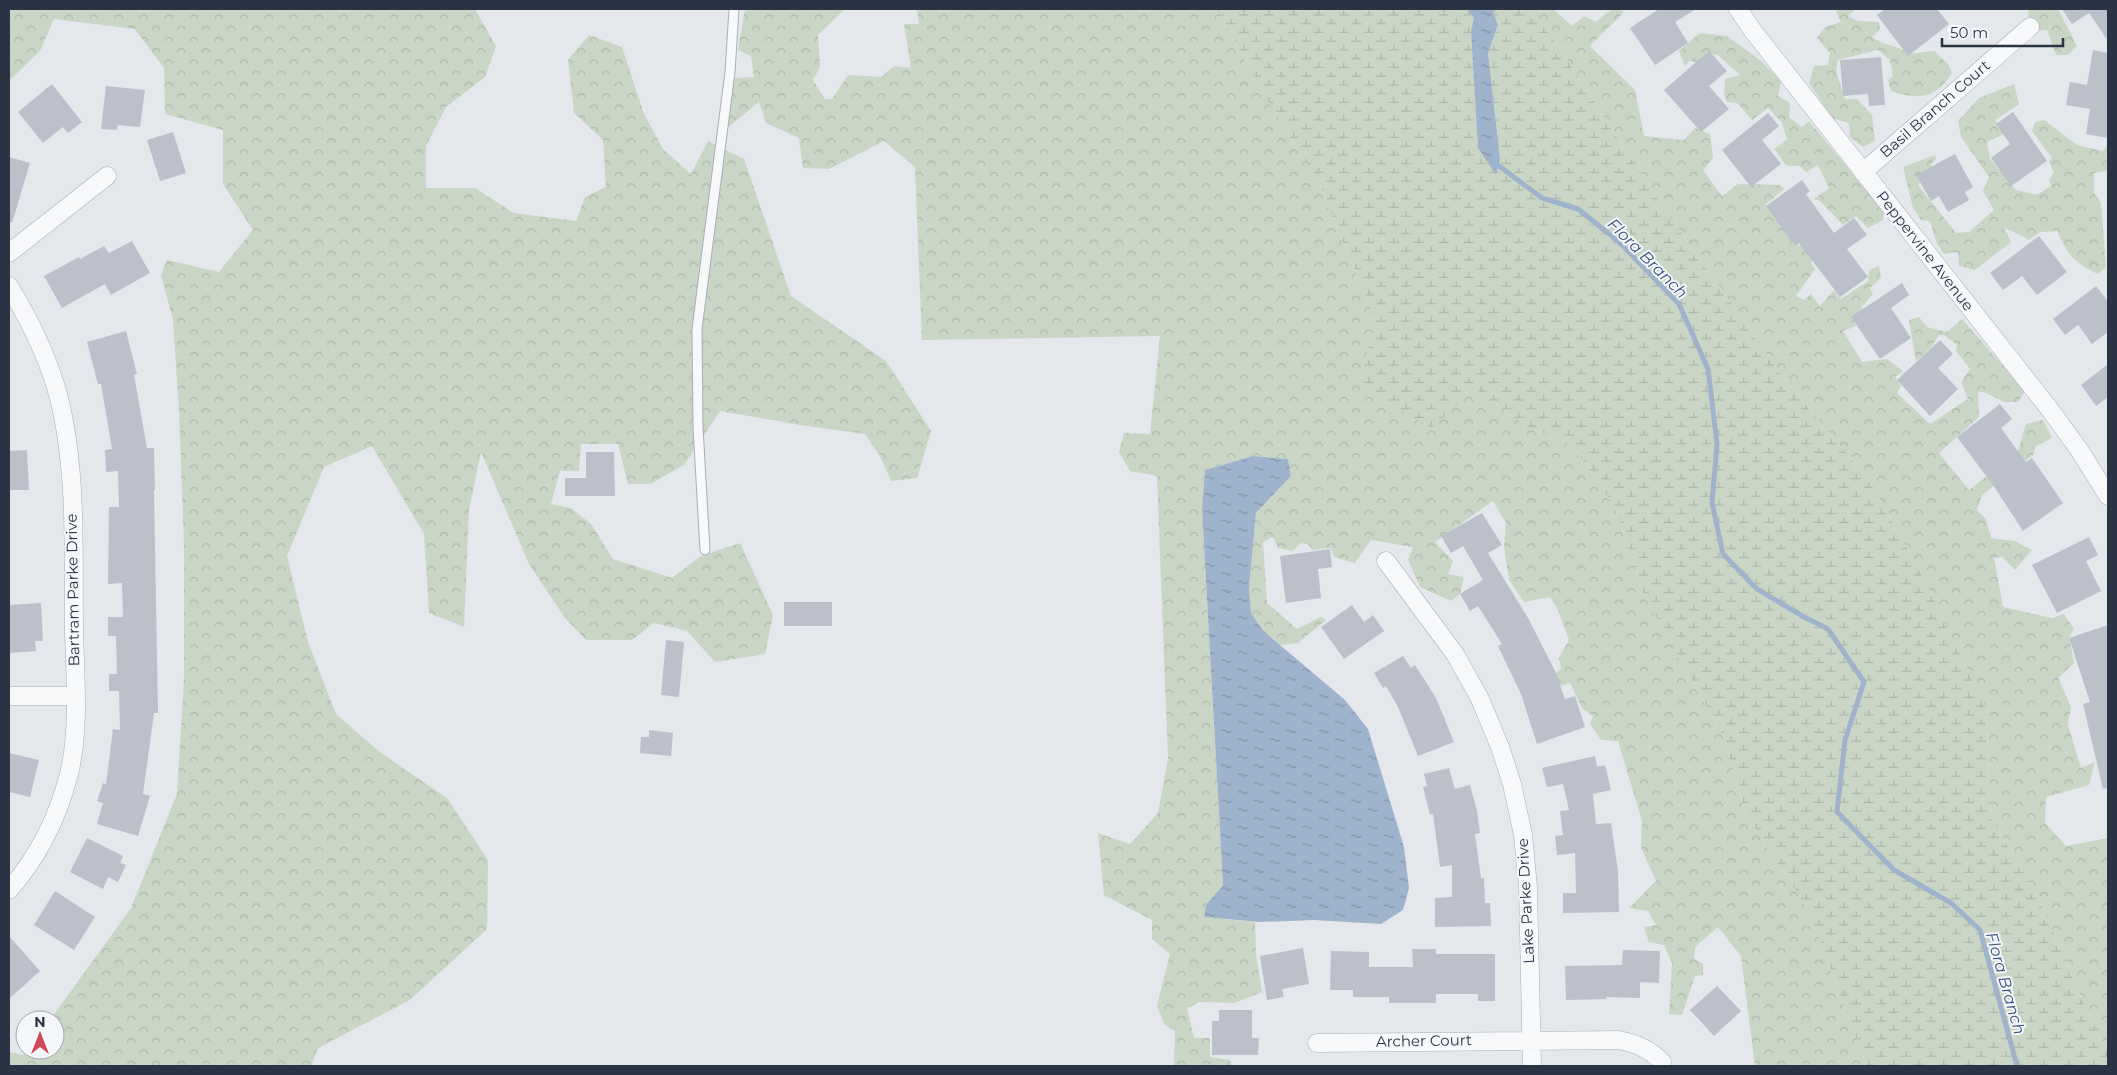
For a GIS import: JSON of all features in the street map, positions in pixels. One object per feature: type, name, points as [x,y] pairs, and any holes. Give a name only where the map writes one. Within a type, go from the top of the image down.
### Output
[{"type":"street","name":"Peppervine Avenue","points":[[1738,9],[1863,172],[2051,410],[2080,450],[2108,496]]},
{"type":"street","name":"Basil Branch Court","points":[[1863,172],[2030,27]]},
{"type":"street","points":[[9,253],[107,176]]},
{"type":"street","name":"Bartram Parke Drive","points":[[9,286],[34,331],[52,374],[62,410],[68,446],[72,483],[75,696],[74,744],[70,772],[62,798],[38,852],[24,873],[9,890]]},
{"type":"street","name":"Lake Parke Drive","points":[[1386,562],[1455,654],[1480,699],[1500,747],[1512,784],[1523,835],[1528,887],[1532,1066]]},
{"type":"street","points":[[9,696],[75,696]]},
{"type":"street","name":"Archer Court","points":[[1317,1043],[1619,1040],[1631,1042],[1648,1050],[1662,1062]]},
{"type":"lane","points":[[704,550],[698,428],[697,329],[730,72],[734,9]]},
{"type":"green space","points":[[9,9],[475,9],[496,46],[485,77],[446,107],[426,146],[426,188],[475,188],[514,213],[576,221],[585,197],[606,187],[603,140],[574,113],[568,60],[589,35],[622,47],[644,114],[663,149],[691,174],[708,141],[744,159],[791,296],[886,361],[931,431],[917,478],[891,481],[880,456],[865,434],[720,411],[684,465],[650,484],[628,484],[618,444],[581,444],[579,471],[560,471],[551,504],[571,508],[591,524],[613,559],[672,578],[701,556],[740,543],[773,615],[765,654],[715,662],[687,631],[654,623],[632,640],[586,640],[565,618],[529,564],[481,452],[469,510],[464,627],[429,613],[424,534],[372,446],[324,467],[287,556],[308,642],[336,714],[381,753],[447,798],[488,860],[487,929],[410,1000],[318,1048],[311,1066],[9,1066],[9,1052],[15,1053],[15,1060],[65,1060],[65,1010],[57,1010],[131,908],[177,794],[184,679],[184,545],[179,410],[173,320],[161,275],[167,260],[219,272],[253,230],[223,184],[223,130],[165,114],[164,68],[135,29],[54,19],[40,51],[9,81]]},
{"type":"green space","points":[[745,9],[845,9],[818,35],[820,67],[813,80],[825,99],[832,99],[848,75],[881,77],[894,66],[911,68],[904,24],[919,24],[917,9],[1217,9],[1261,89],[1319,184],[1376,321],[1358,385],[1475,389],[1529,428],[1571,444],[1615,507],[1643,594],[1724,738],[1745,812],[1808,910],[1867,1066],[1755,1066],[1741,956],[1718,927],[1695,947],[1694,959],[1703,964],[1703,975],[1695,976],[1682,1015],[1669,1014],[1672,963],[1664,945],[1649,942],[1644,927],[1656,925],[1648,911],[1629,908],[1656,881],[1641,848],[1642,821],[1618,741],[1601,740],[1590,724],[1593,716],[1582,708],[1570,683],[1554,688],[1554,674],[1561,669],[1559,658],[1569,640],[1558,610],[1550,597],[1524,602],[1509,580],[1504,547],[1506,523],[1493,501],[1435,542],[1453,561],[1448,574],[1464,577],[1460,594],[1451,601],[1420,587],[1408,560],[1413,547],[1371,540],[1355,563],[1334,557],[1331,548],[1312,550],[1308,544],[1301,543],[1293,551],[1278,548],[1273,537],[1263,542],[1267,603],[1297,629],[1321,617],[1326,620],[1298,643],[1280,645],[1262,629],[1251,613],[1249,588],[1256,513],[1291,476],[1288,459],[1253,456],[1205,470],[1202,510],[1223,885],[1206,905],[1204,917],[1255,922],[1256,955],[1262,992],[1234,1003],[1200,1002],[1187,1008],[1194,1038],[1210,1038],[1210,1057],[1230,1060],[1232,1066],[1174,1066],[1175,1031],[1164,1024],[1157,1006],[1170,954],[1152,939],[1152,920],[1104,895],[1098,833],[1130,844],[1158,813],[1168,759],[1157,476],[1130,471],[1119,452],[1124,433],[1150,434],[1160,336],[922,340],[915,167],[884,141],[829,169],[803,168],[799,138],[766,123],[759,102],[725,130],[734,78],[754,77],[751,56],[738,50]]},
{"type":"green space","points":[[1217,9],[1467,9],[1475,18],[1471,32],[1478,148],[1500,158],[1488,53],[1498,25],[1492,9],[1531,9],[1556,43],[1660,203],[1786,381],[1870,482],[1923,577],[1986,708],[1991,818],[2038,897],[2093,1025],[2108,1052],[2108,1066],[1867,1066],[1808,910],[1745,812],[1724,738],[1643,594],[1615,507],[1571,444],[1529,428],[1475,389],[1431,428],[1358,385],[1376,321],[1319,184],[1261,89]]},
{"type":"green space","points":[[1531,9],[1553,9],[1572,26],[1584,16],[1596,22],[1613,10],[1616,9],[1624,12],[1590,46],[1635,90],[1644,136],[1684,140],[1695,128],[1710,134],[1713,158],[1703,170],[1722,196],[1738,184],[1780,185],[1784,189],[1765,205],[1799,246],[1827,228],[1811,263],[1815,269],[1796,296],[1804,300],[1811,294],[1820,306],[1834,290],[1841,299],[1868,281],[1869,270],[1879,266],[1881,278],[1870,288],[1873,294],[1861,308],[1864,314],[1854,322],[1856,326],[1843,331],[1862,362],[1887,359],[1903,371],[1895,377],[1901,386],[1897,393],[1930,424],[1968,399],[1961,382],[1970,369],[1956,351],[1957,345],[1944,335],[1939,335],[1931,348],[1916,361],[1909,320],[1919,317],[1927,327],[1947,332],[1962,319],[2025,391],[2018,402],[2004,402],[1984,392],[1978,392],[1979,417],[1939,453],[1969,490],[2018,451],[2026,424],[2043,420],[2052,438],[2036,446],[2033,455],[1982,495],[1977,510],[1986,519],[1991,538],[2015,541],[2032,550],[2015,570],[2002,557],[1994,558],[2003,607],[2052,618],[2064,614],[2074,629],[2069,637],[2074,663],[2058,678],[2071,707],[2068,725],[2081,768],[2095,762],[2089,785],[2046,797],[2045,823],[2066,846],[2108,838],[2108,1052],[2093,1025],[2038,897],[1991,818],[1986,708],[1923,577],[1870,482],[1786,381],[1660,203],[1556,43]]},
{"type":"green space","points":[[1835,9],[1856,9],[1848,16],[1858,21],[1879,22],[1880,29],[1872,37],[1908,54],[1934,51],[1948,64],[1952,73],[1940,88],[1933,92],[1926,95],[1910,96],[1891,91],[1888,80],[1893,76],[1890,60],[1878,50],[1838,60],[1836,71],[1845,99],[1857,99],[1872,115],[1875,141],[1863,147],[1850,137],[1849,123],[1832,118],[1809,83],[1814,66],[1828,65],[1830,53],[1817,38],[1825,27],[1841,22]]},
{"type":"green space","points":[[2028,9],[2058,9],[2077,46],[2068,55],[2056,55],[2047,30],[2036,31],[2029,26]]},
{"type":"green space","points":[[1700,33],[1727,36],[1760,60],[1781,81],[1778,96],[1790,103],[1789,117],[1802,127],[1809,121],[1884,212],[1883,220],[1868,228],[1856,216],[1843,225],[1820,201],[1814,199],[1829,188],[1818,165],[1806,172],[1800,166],[1787,166],[1774,149],[1787,140],[1782,123],[1768,108],[1752,120],[1737,103],[1727,102],[1724,95],[1725,79],[1740,75],[1718,55],[1711,54],[1699,65],[1690,60],[1685,66],[1679,51]]},
{"type":"green space","points":[[2014,84],[2019,104],[1995,120],[2004,134],[1987,142],[1990,159],[2016,190],[2037,195],[2051,186],[2049,180],[2054,173],[2049,161],[2052,158],[2032,131],[2035,122],[2044,120],[2077,145],[2103,151],[2108,144],[2108,171],[2094,173],[2094,193],[2101,203],[2106,267],[2098,274],[2077,262],[2068,252],[2057,231],[2040,232],[2029,240],[2004,227],[2011,242],[1975,270],[1959,266],[1958,252],[1944,254],[1937,244],[1930,221],[1921,220],[1913,208],[1903,167],[1935,155],[1936,159],[1931,164],[1933,168],[1918,185],[1956,233],[1969,232],[1994,210],[1983,191],[1989,177],[1961,137],[1958,121],[1979,98]]},
{"type":"water","points":[[1467,9],[1492,9],[1498,25],[1488,53],[1500,158],[1496,175],[1478,148],[1471,32],[1474,18]]},
{"type":"water","points":[[1253,456],[1288,459],[1291,476],[1256,513],[1249,588],[1251,613],[1262,629],[1345,700],[1368,729],[1404,847],[1409,888],[1403,910],[1381,924],[1314,920],[1260,922],[1204,917],[1206,905],[1223,885],[1202,510],[1205,470]]},
{"type":"building","points":[[1659,9],[1696,9],[1675,22],[1688,43],[1655,65],[1630,28]]},
{"type":"building","points":[[1885,9],[1937,9],[1949,24],[1908,56],[1877,15]]},
{"type":"building","points":[[2062,9],[2108,9],[2108,41],[2089,13],[2072,24]]},
{"type":"building","points":[[2093,50],[2108,53],[2108,138],[2086,134],[2090,109],[2066,105],[2070,82],[2087,85]]},
{"type":"building","points":[[1709,51],[1727,71],[1709,86],[1729,109],[1701,132],[1664,90]]},
{"type":"building","points":[[1881,57],[1885,105],[1869,106],[1868,94],[1843,96],[1840,60]]},
{"type":"building","points":[[52,84],[82,122],[68,133],[63,127],[43,143],[18,112]]},
{"type":"building","points":[[106,86],[145,90],[140,127],[118,125],[117,130],[101,129]]},
{"type":"building","points":[[2013,112],[2047,161],[2011,186],[1991,158],[2010,144],[1996,124]]},
{"type":"building","points":[[1768,113],[1779,126],[1762,140],[1781,164],[1751,187],[1722,150]]},
{"type":"building","points":[[173,132],[186,173],[160,181],[147,140]]},
{"type":"building","points":[[1955,154],[1973,187],[1965,192],[1969,200],[1948,212],[1939,196],[1931,201],[1916,175]]},
{"type":"building","points":[[9,157],[30,163],[12,223],[9,222]]},
{"type":"building","points":[[1802,180],[1810,191],[1806,194],[1834,233],[1854,218],[1867,235],[1847,249],[1868,277],[1840,297],[1799,243],[1795,246],[1766,206]]},
{"type":"building","points":[[2039,236],[2067,272],[2037,295],[2022,276],[2003,290],[1990,273]]},
{"type":"building","points":[[132,241],[150,273],[111,295],[105,284],[62,308],[44,276],[104,246],[109,253]]},
{"type":"building","points":[[1902,283],[1909,295],[1891,308],[1911,338],[1880,359],[1851,317]]},
{"type":"building","points":[[2096,286],[2108,301],[2108,332],[2092,344],[2078,325],[2065,335],[2053,319]]},
{"type":"building","points":[[126,331],[137,374],[134,375],[147,448],[154,448],[155,490],[158,713],[154,713],[143,794],[150,796],[138,836],[97,824],[103,803],[97,801],[103,783],[106,784],[113,729],[120,730],[119,691],[109,691],[109,674],[117,674],[116,636],[108,636],[108,617],[123,617],[122,583],[108,584],[109,507],[119,507],[118,471],[106,472],[105,450],[112,449],[101,384],[98,384],[87,342]]},
{"type":"building","points":[[1940,340],[1953,354],[1938,368],[1958,389],[1930,416],[1897,380]]},
{"type":"building","points":[[2108,364],[2108,397],[2096,406],[2081,385]]},
{"type":"building","points":[[2000,404],[2012,419],[2001,428],[2026,462],[2032,458],[2063,503],[2023,531],[1993,485],[1957,437]]},
{"type":"building","points":[[27,450],[29,490],[9,490],[9,451]]},
{"type":"building","points":[[586,452],[614,452],[615,496],[565,496],[565,478],[586,478]]},
{"type":"building","points":[[1482,513],[1502,545],[1488,553],[1528,618],[1555,671],[1565,699],[1575,696],[1585,727],[1537,744],[1521,694],[1498,646],[1502,644],[1478,606],[1470,611],[1460,594],[1483,580],[1463,546],[1451,553],[1441,536]]},
{"type":"building","points":[[2089,537],[2098,555],[2086,561],[2101,591],[2057,613],[2032,565]]},
{"type":"building","points":[[1330,549],[1332,567],[1318,569],[1321,598],[1286,603],[1280,556]]},
{"type":"building","points":[[784,602],[832,602],[832,626],[784,626]]},
{"type":"building","points":[[41,603],[43,641],[35,641],[36,651],[9,653],[9,605]]},
{"type":"building","points":[[1352,605],[1364,622],[1373,615],[1384,631],[1344,659],[1321,627]]},
{"type":"building","points":[[2108,625],[2108,788],[2103,789],[2083,704],[2090,702],[2069,638]]},
{"type":"building","points":[[666,640],[684,642],[679,697],[661,695]]},
{"type":"building","points":[[1403,656],[1411,668],[1415,665],[1436,698],[1454,742],[1418,756],[1398,707],[1386,686],[1383,688],[1374,673]]},
{"type":"building","points":[[649,730],[673,733],[671,756],[640,753],[641,737],[649,737]]},
{"type":"building","points":[[9,753],[39,760],[30,797],[9,792]]},
{"type":"building","points":[[1595,756],[1597,767],[1605,765],[1611,790],[1593,794],[1596,824],[1611,823],[1618,871],[1619,912],[1563,913],[1563,893],[1576,893],[1575,853],[1557,855],[1555,836],[1563,835],[1560,811],[1569,810],[1563,784],[1547,787],[1542,768]]},
{"type":"building","points":[[1449,768],[1455,789],[1470,785],[1477,811],[1480,833],[1475,834],[1481,878],[1484,878],[1485,903],[1490,903],[1491,926],[1435,927],[1435,898],[1452,897],[1452,865],[1440,867],[1433,814],[1430,815],[1423,787],[1427,786],[1424,774]]},
{"type":"building","points":[[87,838],[123,856],[120,863],[126,865],[118,882],[108,877],[103,889],[70,872]]},
{"type":"building","points":[[55,891],[95,917],[74,950],[34,925]]},
{"type":"building","points":[[9,936],[40,971],[9,999]]},
{"type":"building","points":[[1303,948],[1309,984],[1282,989],[1284,997],[1267,1000],[1260,956]]},
{"type":"building","points":[[1412,949],[1436,949],[1436,954],[1495,954],[1495,1001],[1478,1001],[1478,994],[1436,994],[1436,1003],[1389,1003],[1389,997],[1353,997],[1353,990],[1330,990],[1331,951],[1369,952],[1369,967],[1413,967]]},
{"type":"building","points":[[1623,950],[1660,951],[1659,983],[1640,982],[1640,998],[1606,997],[1606,999],[1566,1000],[1565,966],[1622,965]]},
{"type":"building","points":[[1717,986],[1741,1011],[1714,1036],[1690,1010]]},
{"type":"building","points":[[1219,1010],[1252,1010],[1252,1038],[1259,1038],[1258,1055],[1212,1055],[1212,1021],[1219,1021]]},
{"type":"waterway","name":"Flora Branch","points":[[1495,163],[1542,198],[1578,209],[1619,242],[1679,304],[1708,369],[1717,444],[1712,503],[1723,554],[1757,589],[1828,629],[1864,682],[1845,740],[1837,812],[1894,870],[1951,903],[1980,930],[2017,1066]]}]
